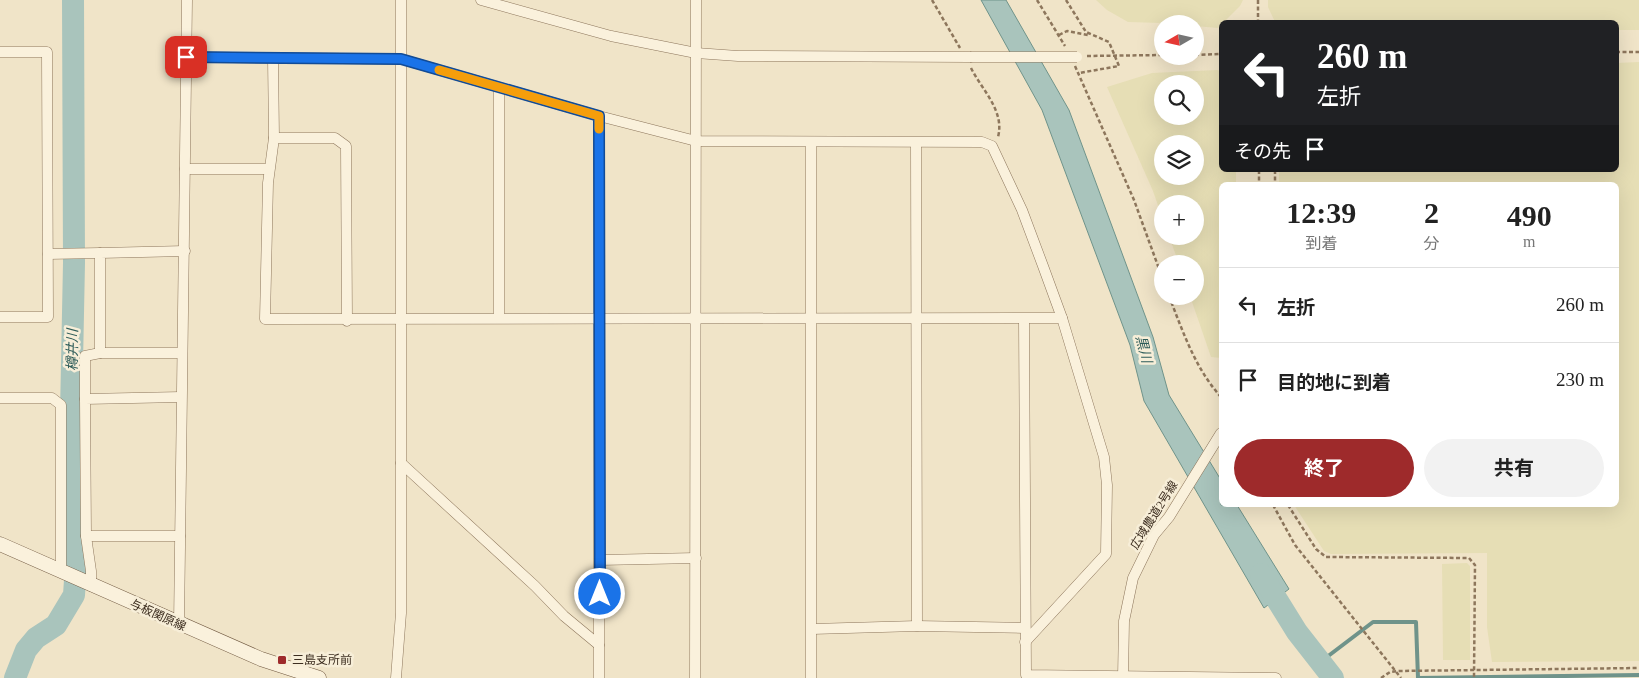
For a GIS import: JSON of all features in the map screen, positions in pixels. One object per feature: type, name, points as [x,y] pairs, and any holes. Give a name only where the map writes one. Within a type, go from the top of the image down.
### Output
[{"type":"main road","name":"与板関原線","points":[[0,544],[179,625],[260,659],[319,678]]},
{"type":"street","points":[[179,625],[187,0]]},
{"type":"street","points":[[396,678],[402,613],[401,0]]},
{"type":"street","points":[[481,0],[611,36],[696,53],[738,56],[1072,55]]},
{"type":"street","points":[[695,678],[696,0]]},
{"type":"street","points":[[0,52],[47,52],[53,254],[48,317],[0,317]]},
{"type":"street","points":[[186,57],[401,59],[599,116],[696,141],[982,142],[992,146],[1022,210],[1062,318],[1104,457],[1108,485],[1106,554],[1097,566],[1025,642]]},
{"type":"street","points":[[273,58],[274,138],[269,169],[265,320],[347,321],[499,318],[1024,320],[1062,318]]},
{"type":"street","points":[[499,88],[499,318]]},
{"type":"street","points":[[599,116],[599,678]]},
{"type":"street","points":[[274,138],[335,138],[346,146],[347,321]]},
{"type":"street","points":[[811,142],[811,678]]},
{"type":"street","points":[[916,143],[918,319],[917,626]]},
{"type":"street","points":[[186,169],[269,169]]},
{"type":"street","points":[[53,254],[185,251]]},
{"type":"street","points":[[95,253],[100,353]]},
{"type":"street","points":[[1024,320],[1024,677],[1276,678]]},
{"type":"street","points":[[90,586],[91,571],[86,536],[85,356],[100,353],[182,353]]},
{"type":"street","points":[[85,399],[182,397]]},
{"type":"street","points":[[0,398],[52,398],[61,405],[61,572]]},
{"type":"street","name":"広域農道2号線","points":[[1123,676],[1124,621],[1133,578],[1151,542],[1169,517],[1219,436]]},
{"type":"street","points":[[401,463],[535,586],[564,616],[599,645]]},
{"type":"street","points":[[86,536],[180,536]]},
{"type":"street","points":[[600,560],[696,558]]},
{"type":"street","points":[[812,628],[917,626],[1025,628]]},
{"type":"path","points":[[932,0],[967,56],[998,113],[1001,126],[997,139],[992,146]]},
{"type":"path","points":[[1037,0],[1072,55],[1130,192],[1154,256]]},
{"type":"path","points":[[1066,0],[1077,21],[1090,36]]},
{"type":"path","points":[[1258,0],[1258,20]]},
{"type":"path","points":[[1058,35],[1067,31],[1109,42],[1119,66],[1079,73]]},
{"type":"path","points":[[1619,52],[1639,52]]},
{"type":"path","points":[[1204,55],[1219,54]]},
{"type":"path","points":[[1072,55],[1154,55]]},
{"type":"path","points":[[1172,305],[1185,340],[1207,381],[1219,395]]},
{"type":"path","points":[[1273,507],[1295,545],[1401,678]]},
{"type":"path","points":[[1289,507],[1316,549],[1326,557],[1469,558],[1475,565],[1474,678]]},
{"type":"path","points":[[1381,678],[1390,672],[1639,668]]},
{"type":"shaded area","points":[[1096,0],[1243,0],[1240,6],[1226,20],[1219,20],[1218,28],[1204,27],[1204,15],[1154,15],[1154,23],[1128,22],[1107,10]]},
{"type":"shaded area","points":[[1268,0],[1639,0],[1639,30],[1619,30],[1619,20],[1274,20],[1268,7]]},
{"type":"shaded area","points":[[1639,62],[1639,661],[1492,662],[1487,627],[1487,553],[1331,554],[1324,551],[1295,507],[1619,507],[1619,182],[1279,182],[1279,172],[1619,172],[1619,63]]},
{"type":"shaded area","points":[[1219,70],[1219,172],[1236,172],[1236,182],[1219,182],[1219,358],[1211,357],[1193,305],[1204,305],[1204,255],[1176,255],[1172,245],[1204,245],[1204,195],[1154,195],[1107,87],[1152,73]]},
{"type":"shaded area","points":[[1467,563],[1470,566],[1470,660],[1443,660],[1442,564]]},
{"type":"water","points":[[981,0],[1006,0],[1069,110],[1153,337],[1169,395],[1219,477],[1219,507],[1238,507],[1289,589],[1264,608],[1144,401],[1130,345],[1042,110]]},
{"type":"waterway","name":"樽井川","points":[[15,678],[26,650],[36,638],[56,625],[74,595],[76,565],[71,413],[74,263],[73,0]]},
{"type":"waterway","name":"黒川","points":[[1261,574],[1297,632],[1333,678]]},
{"type":"waterway","points":[[1319,663],[1373,622],[1416,622],[1418,678],[1639,675]]},
{"type":"slow traffic","points":[[439,70],[599,116],[599,129]]},
{"type":"place","name":"三島支所前","points":[[282,660]]},
{"type":"route","points":[[186,57],[401,59],[599,116],[600,594]]}]
